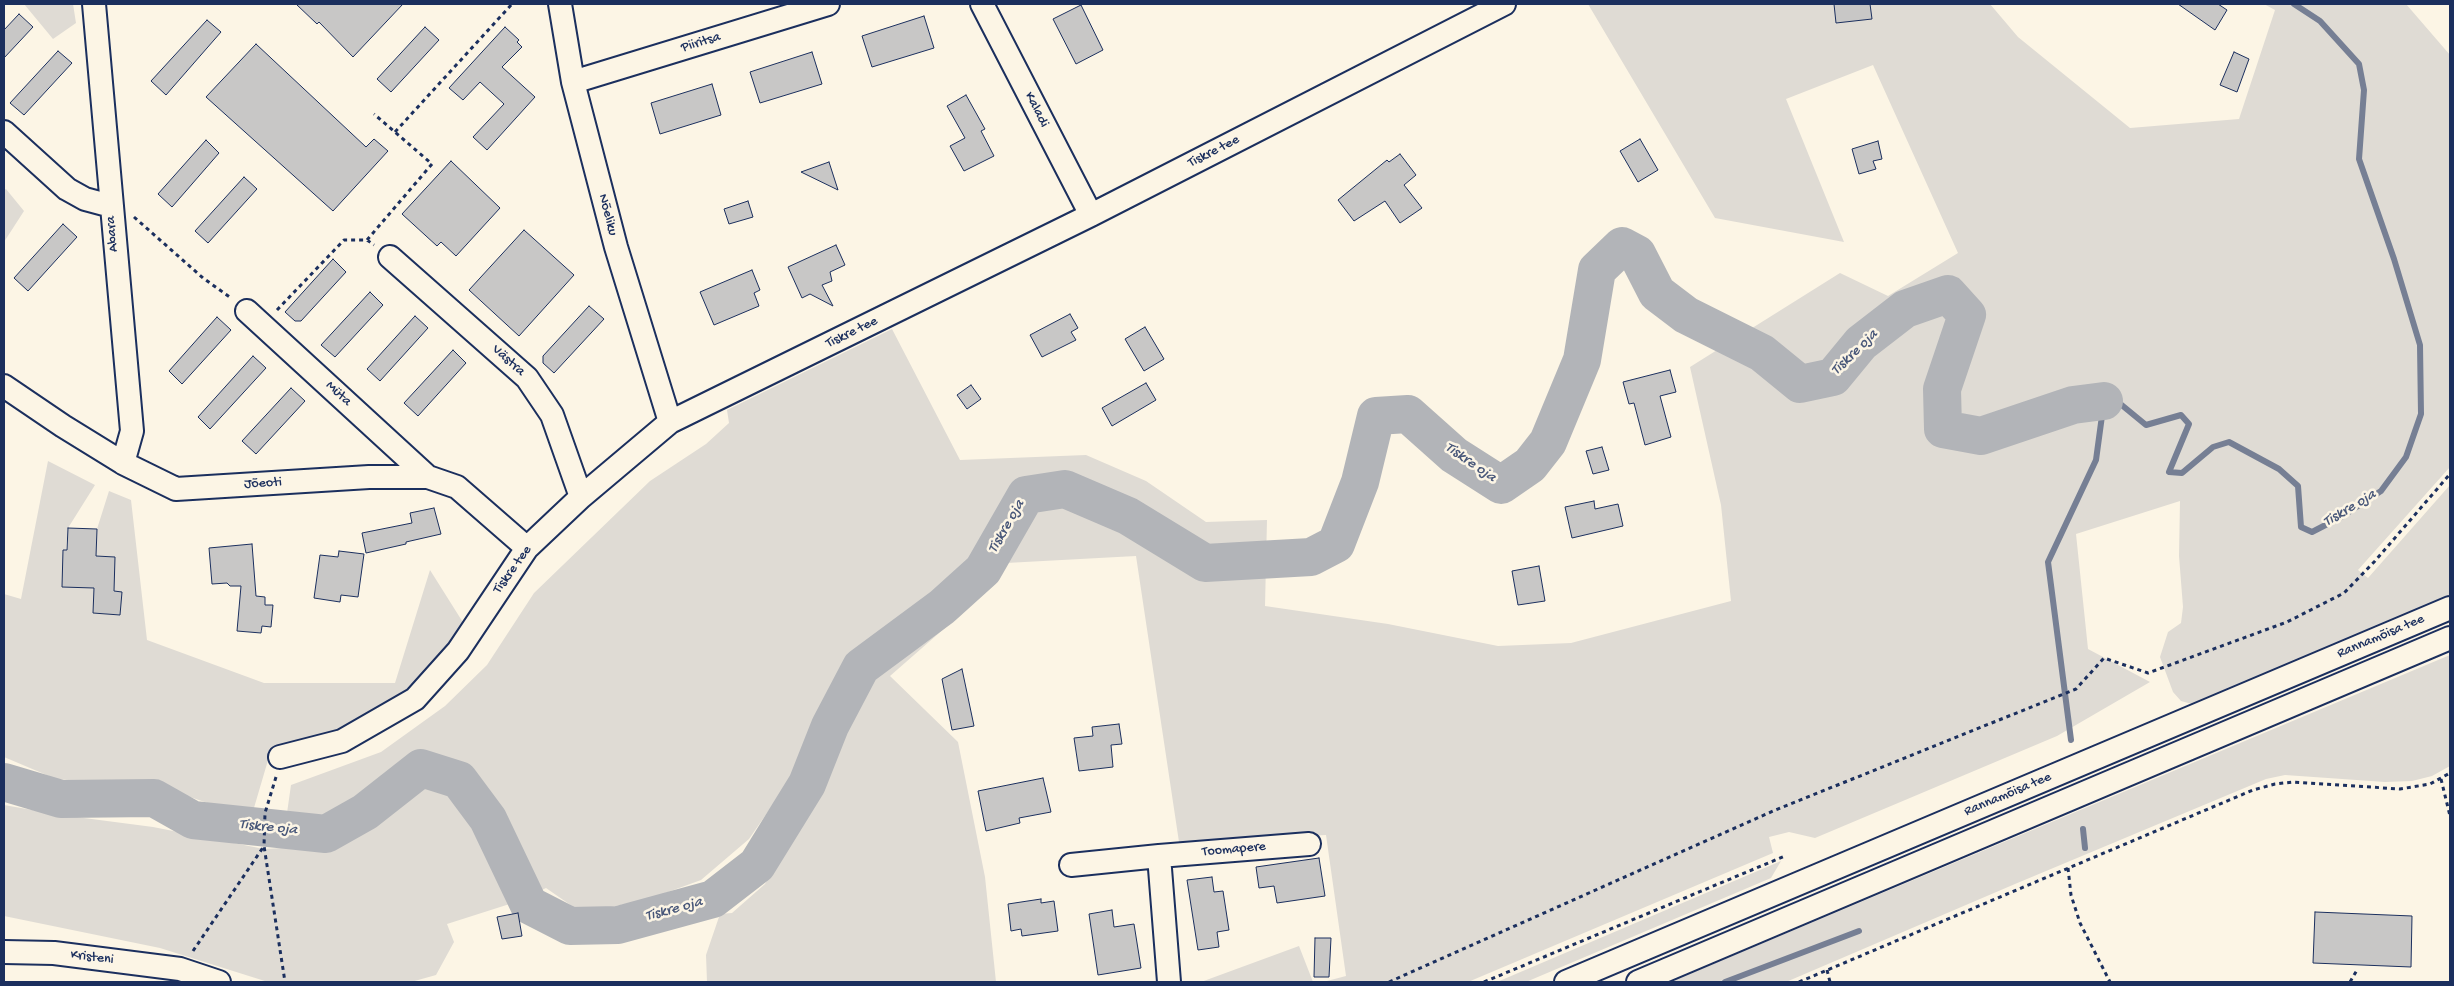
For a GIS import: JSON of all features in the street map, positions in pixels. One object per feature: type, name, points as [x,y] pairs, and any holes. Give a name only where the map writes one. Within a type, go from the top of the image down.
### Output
[{"type":"street","name":"Abara","points":[[94,4],[132,431],[123,463]]},
{"type":"street","name":"Nõeliku","points":[[560,4],[573,82],[616,247],[670,422]]},
{"type":"street","name":"Piiritsa","points":[[573,82],[828,4]]},
{"type":"street","name":"Kaladi","points":[[982,4],[1091,215]]},
{"type":"street","name":"Tiskre tee","points":[[280,757],[342,741],[415,699],[458,651],[527,548],[581,497],[670,422],[1091,215],[1504,4]]},
{"type":"street","points":[[4,132],[68,189],[85,199],[111,206]]},
{"type":"street","name":"Västra","points":[[390,257],[527,378],[552,416],[581,497]]},
{"type":"street","name":"Müta","points":[[255,318],[428,477]]},
{"type":"street","name":"Jõeoti","points":[[4,386],[63,426],[123,463],[176,489],[370,477],[428,477],[456,487],[527,548]]},
{"type":"street","name":"Rannamõisa tee","points":[[1566,982],[2450,608]]},
{"type":"street","name":"Rannamõisa tee","points":[[1638,982],[2450,638]]},
{"type":"street","name":"Toomapere","points":[[1072,865],[1309,844]]},
{"type":"street","points":[[1159,856],[1169,982]]},
{"type":"street","name":"Kristeni","points":[[4,952],[54,954],[180,969]]},
{"type":"street","points":[[180,969],[219,982]]},
{"type":"path","points":[[395,132],[512,4]]},
{"type":"path","points":[[367,240],[432,164],[374,114]]},
{"type":"path","points":[[132,215],[153,231],[203,278],[255,318],[344,240],[367,240],[390,257]]},
{"type":"path","points":[[1389,982],[1773,811],[2076,688],[2104,658],[2148,672],[2287,622],[2344,593],[2376,561],[2450,474]]},
{"type":"path","points":[[280,757],[280,766],[265,813],[264,846],[285,982]]},
{"type":"path","points":[[1799,982],[2253,790],[2275,784],[2293,782],[2400,789],[2430,784],[2450,773]]},
{"type":"path","points":[[2441,779],[2450,816]]},
{"type":"path","points":[[180,969],[264,846]]},
{"type":"path","points":[[1484,982],[1785,856]]},
{"type":"path","points":[[2068,868],[2072,895],[2080,923],[2110,982]]},
{"type":"path","points":[[1827,970],[1830,982]]},
{"type":"path","points":[[2350,982],[2357,970]]},
{"type":"shaded area","points":[[24,4],[73,4],[76,23],[53,39]]},
{"type":"shaded area","points":[[1588,4],[1990,4],[2018,37],[2130,128],[2239,119],[2275,10],[2264,4],[2406,4],[2450,55],[2450,467],[2358,570],[2368,578],[2450,485],[2450,595],[2192,704],[2181,701],[2173,692],[2160,657],[2168,632],[2181,623],[2183,607],[2179,556],[2180,501],[2076,534],[2088,649],[2150,682],[2057,736],[1815,838],[1789,832],[1769,837],[1773,853],[1468,982],[1323,982],[1346,976],[1326,835],[1179,842],[1136,556],[1006,563],[994,585],[890,676],[958,742],[985,877],[996,982],[707,982],[706,955],[720,914],[732,913],[765,884],[798,825],[785,787],[749,839],[701,880],[649,899],[582,913],[546,888],[519,901],[447,924],[454,942],[436,975],[411,982],[268,982],[160,948],[4,916],[4,805],[61,815],[153,827],[264,849],[282,848],[291,785],[381,752],[445,706],[487,665],[534,593],[650,481],[706,444],[729,423],[727,410],[892,329],[960,460],[1086,455],[1146,481],[1206,522],[1267,520],[1265,606],[1388,624],[1498,646],[1571,643],[1731,601],[1721,505],[1690,367],[1840,273],[1888,296],[1958,253],[1873,65],[1786,99],[1844,242],[1715,218]]},
{"type":"shaded area","points":[[6,189],[24,211],[4,242],[4,190]]},
{"type":"shaded area","points":[[48,461],[95,485],[68,528],[62,587],[115,557],[96,556],[97,529],[109,491],[131,500],[147,640],[264,683],[395,683],[430,570],[464,624],[407,692],[342,733],[271,750],[251,818],[164,788],[56,779],[4,757],[4,594],[21,599]],"holes":[[[114,591],[121,592],[120,615],[93,613],[94,594]]]},
{"type":"shaded area","points":[[2450,655],[2450,766],[2432,776],[2412,781],[2385,782],[2285,775],[2266,779],[1786,982],[1670,982]]},
{"type":"shaded area","points":[[1781,861],[1771,878],[1526,982],[1497,982]]},
{"type":"shaded area","points":[[1299,946],[1313,982],[1201,982]]},
{"type":"building","points":[[296,4],[403,4],[353,57],[319,22],[317,24]]},
{"type":"building","points":[[1834,4],[1870,4],[1872,19],[1836,23]]},
{"type":"building","points":[[2178,4],[2218,4],[2227,10],[2215,30]]},
{"type":"building","points":[[1081,5],[1103,50],[1076,64],[1053,19]]},
{"type":"building","points":[[19,14],[33,27],[4,58],[4,30]]},
{"type":"building","points":[[924,16],[934,48],[872,67],[862,36]]},
{"type":"building","points":[[207,20],[221,32],[166,95],[151,81]]},
{"type":"building","points":[[425,27],[439,40],[391,92],[377,79]]},
{"type":"building","points":[[505,27],[519,40],[517,42],[522,47],[502,67],[535,97],[487,150],[473,137],[504,104],[480,82],[463,100],[449,88]]},
{"type":"building","points":[[256,44],[366,147],[374,139],[388,151],[333,211],[206,97]]},
{"type":"building","points":[[58,51],[72,63],[24,115],[10,103]]},
{"type":"building","points":[[812,52],[822,84],[760,103],[750,72]]},
{"type":"building","points":[[2234,52],[2249,59],[2237,92],[2220,85]]},
{"type":"building","points":[[712,84],[721,115],[660,134],[651,103]]},
{"type":"building","points":[[966,95],[985,129],[981,131],[994,156],[964,171],[950,146],[965,138],[947,106]]},
{"type":"building","points":[[1640,139],[1658,170],[1638,182],[1620,151]]},
{"type":"building","points":[[206,140],[219,153],[172,207],[158,194]]},
{"type":"building","points":[[1878,141],[1882,159],[1873,161],[1876,169],[1859,174],[1852,149]]},
{"type":"building","points":[[1400,154],[1416,175],[1404,185],[1422,208],[1400,223],[1385,201],[1354,221],[1338,200],[1387,160],[1389,162]]},
{"type":"building","points":[[451,161],[500,208],[456,256],[441,242],[437,246],[402,214]]},
{"type":"building","points":[[829,162],[838,190],[801,172]]},
{"type":"building","points":[[244,177],[257,189],[208,243],[195,231]]},
{"type":"building","points":[[748,201],[753,217],[729,224],[724,209]]},
{"type":"building","points":[[63,224],[77,237],[28,291],[14,278]]},
{"type":"building","points":[[524,230],[574,275],[519,336],[469,290]]},
{"type":"building","points":[[836,245],[845,265],[830,272],[832,281],[822,285],[833,306],[810,294],[802,298],[788,267]]},
{"type":"building","points":[[333,259],[346,272],[301,321],[295,321],[285,312]]},
{"type":"building","points":[[752,270],[760,290],[754,293],[759,306],[714,325],[700,292]]},
{"type":"building","points":[[370,292],[383,305],[335,357],[321,345]]},
{"type":"building","points":[[589,306],[604,319],[554,373],[543,363],[543,356]]},
{"type":"building","points":[[1070,314],[1078,328],[1071,332],[1076,340],[1042,357],[1030,335]]},
{"type":"building","points":[[415,316],[428,328],[380,381],[367,369]]},
{"type":"building","points":[[217,317],[231,330],[182,384],[169,371]]},
{"type":"building","points":[[1145,327],[1164,359],[1144,371],[1125,339]]},
{"type":"building","points":[[453,350],[466,363],[418,416],[404,403]]},
{"type":"building","points":[[253,356],[266,368],[210,429],[198,417]]},
{"type":"building","points":[[1670,370],[1676,392],[1660,396],[1671,437],[1645,445],[1634,403],[1629,404],[1623,382]]},
{"type":"building","points":[[1146,383],[1156,400],[1112,426],[1102,408]]},
{"type":"building","points":[[971,385],[981,399],[967,409],[957,395]]},
{"type":"building","points":[[291,388],[305,401],[256,454],[242,441]]},
{"type":"building","points":[[1602,447],[1609,470],[1593,474],[1586,451]]},
{"type":"building","points":[[1594,501],[1595,509],[1618,504],[1623,526],[1572,538],[1565,507]]},
{"type":"building","points":[[434,508],[441,534],[366,553],[362,533],[412,523],[410,513]]},
{"type":"building","points":[[68,528],[97,529],[96,556],[115,557],[114,591],[122,592],[120,615],[93,613],[94,588],[62,587],[63,550],[67,550]]},
{"type":"building","points":[[252,544],[256,596],[265,597],[265,605],[273,605],[271,627],[262,626],[261,633],[237,631],[241,586],[230,586],[227,583],[212,584],[209,548]]},
{"type":"building","points":[[339,551],[364,554],[358,597],[341,595],[340,602],[314,598],[320,555],[338,557]]},
{"type":"building","points":[[1539,566],[1545,601],[1518,605],[1512,571]]},
{"type":"building","points":[[962,669],[974,726],[952,730],[942,679]]},
{"type":"building","points":[[1119,724],[1122,744],[1111,745],[1113,767],[1079,771],[1074,738],[1093,736],[1092,727]]},
{"type":"building","points":[[1043,778],[1051,812],[1019,818],[1020,823],[986,831],[978,791]]},
{"type":"building","points":[[1319,858],[1325,896],[1277,903],[1274,886],[1259,888],[1256,867]]},
{"type":"building","points":[[1212,877],[1214,892],[1223,891],[1229,930],[1217,932],[1219,947],[1198,950],[1187,880]]},
{"type":"building","points":[[1041,899],[1041,903],[1054,901],[1058,931],[1022,936],[1021,929],[1011,931],[1008,904]]},
{"type":"building","points":[[1112,910],[1114,927],[1134,924],[1141,968],[1098,975],[1089,914]]},
{"type":"building","points":[[2315,912],[2412,916],[2411,967],[2313,963]]},
{"type":"building","points":[[518,913],[522,936],[502,939],[497,917]]},
{"type":"building","points":[[1315,938],[1331,938],[1329,977],[1314,977]]},
{"type":"waterway","name":"Tiskre oja","points":[[2071,740],[2048,562],[2096,460],[2104,401],[2118,402],[2146,425],[2181,415],[2189,424],[2169,472],[2182,473],[2213,447],[2229,442],[2279,469],[2298,486],[2301,527],[2312,532],[2341,517],[2381,491],[2406,457],[2421,414],[2420,345],[2394,259],[2359,159],[2364,90],[2359,64],[2320,21],[2294,4]]},
{"type":"waterway","name":"Tiskre oja","points":[[4,782],[61,799],[154,798],[193,820],[326,834],[365,812],[421,768],[459,780],[488,819],[529,905],[570,926],[618,925],[713,899],[757,865],[807,784],[830,726],[861,667],[942,607],[983,570],[1026,495],[1065,489],[1128,516],[1205,563],[1311,557],[1336,544],[1360,482],[1376,416],[1408,414],[1454,455],[1501,485],[1530,465],[1548,442],[1582,360],[1597,270],[1622,246],[1637,254],[1657,293],[1686,315],[1762,353],[1800,384],[1833,377],[1861,343],[1905,309],[1948,294],[1967,315],[1942,389],[1943,429],[1981,436],[2073,405],[2104,401]]},
{"type":"waterway","points":[[2083,829],[2085,848]]},
{"type":"waterway","points":[[1725,982],[1859,931]]}]
